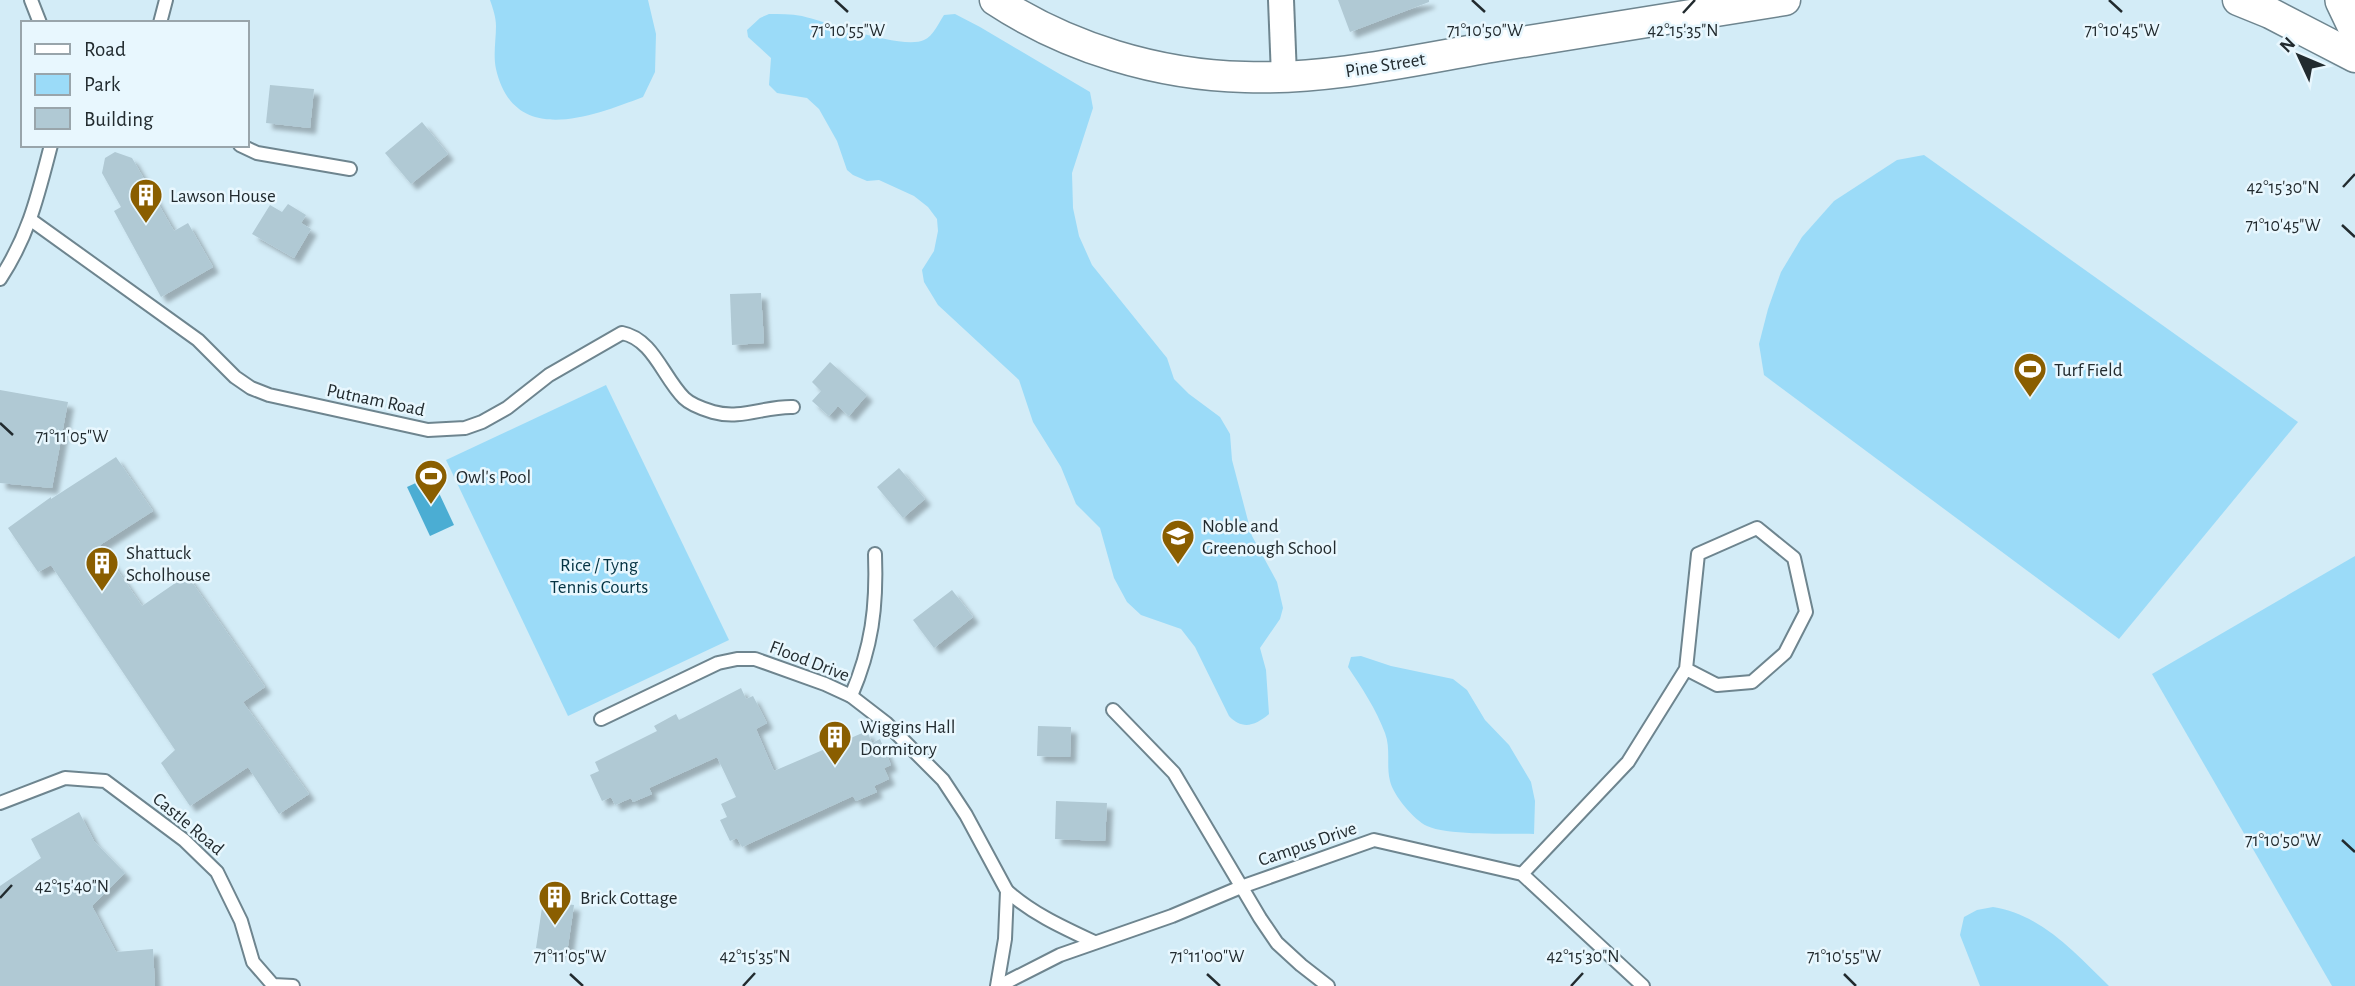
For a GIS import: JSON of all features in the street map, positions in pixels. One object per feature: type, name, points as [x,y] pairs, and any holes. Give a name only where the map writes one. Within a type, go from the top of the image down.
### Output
[{"type":"main road","points":[[2344,0],[2355,23]]},
{"type":"street","name":"Pine Street","points":[[995,0],[1076,43],[1149,64],[1245,77],[1328,73],[1378,66],[1785,0]]},
{"type":"street","points":[[1282,0],[1284,76]]},
{"type":"street","points":[[2238,0],[2355,57]]},
{"type":"lane","points":[[31,0],[39,21]]},
{"type":"lane","points":[[161,21],[166,0]]},
{"type":"lane","points":[[0,279],[15,255],[31,220],[50,147]]},
{"type":"lane","points":[[244,147],[257,153],[350,169]]},
{"type":"lane","name":"Putnam Road","points":[[31,220],[198,340],[235,377],[251,388],[269,395],[428,430],[465,428],[507,408],[549,375],[622,333],[633,335],[643,342],[684,399],[697,407],[738,416],[779,407],[793,407]]},
{"type":"lane","points":[[1522,874],[1628,762],[1686,668],[1698,554],[1758,528],[1794,558],[1806,612],[1785,653],[1752,682],[1717,685],[1686,668]]},
{"type":"lane","points":[[851,696],[862,670],[873,627],[875,554]]},
{"type":"lane","name":"Flood Drive","points":[[601,719],[718,663],[737,659],[755,659],[825,684],[851,696],[886,723],[943,780],[966,815],[1007,891],[1025,907],[1045,919],[1094,942]]},
{"type":"lane","points":[[1113,709],[1174,773],[1277,943],[1328,986]]},
{"type":"lane","name":"Castle Road","points":[[0,803],[65,778],[106,781],[184,840],[217,872],[241,921],[253,962],[273,985],[293,986]]},
{"type":"lane","name":"Campus Drive","points":[[998,986],[1060,954],[1172,916],[1241,887],[1374,840],[1522,874],[1643,986]]},
{"type":"lane","name":"Flood Drive","points":[[998,986],[1006,927],[1007,891]]},
{"type":"green space","points":[[490,0],[648,0],[656,34],[655,72],[643,97],[600,112],[556,120],[536,117],[519,109],[505,93],[496,69],[496,23]]},
{"type":"green space","points":[[769,14],[802,16],[864,34],[913,42],[930,36],[944,15],[955,14],[1090,92],[1093,108],[1072,173],[1073,208],[1079,236],[1092,265],[1167,358],[1174,379],[1220,417],[1230,434],[1232,460],[1252,536],[1277,582],[1283,608],[1280,619],[1260,648],[1266,670],[1269,714],[1264,718],[1254,724],[1244,725],[1229,716],[1195,647],[1181,629],[1141,615],[1127,602],[1114,578],[1100,528],[1076,504],[1061,467],[1033,422],[1019,380],[938,305],[924,282],[922,270],[934,251],[938,231],[937,219],[928,207],[914,196],[879,180],[867,181],[853,175],[847,170],[837,141],[819,109],[807,98],[777,93],[769,85],[771,58],[748,37],[747,30]]},
{"type":"green space","name":"Turf Field","points":[[1924,155],[2298,422],[2119,639],[1764,375],[1759,344],[1768,309],[1781,272],[1802,237],[1834,201],[1897,160]]},
{"type":"green space","name":"Rice / Tyng Tennis Courts","points":[[606,385],[729,640],[568,716],[446,460]]},
{"type":"green space","points":[[2355,556],[2355,986],[2332,986],[2152,674]]},
{"type":"green space","points":[[1361,656],[1391,666],[1453,679],[1467,690],[1485,720],[1509,745],[1531,782],[1535,801],[1534,834],[1437,829],[1427,826],[1410,813],[1395,793],[1390,781],[1385,733],[1348,667],[1351,657]]},
{"type":"green space","points":[[1993,907],[2027,918],[2057,937],[2109,986],[1980,986],[1960,935],[1964,917],[1977,910]]},
{"type":"shaded area","name":"Owl's Pool","points":[[431,476],[454,525],[430,536],[407,487]]},
{"type":"building","points":[[1338,0],[1429,0],[1429,2],[1350,32]]},
{"type":"building","points":[[270,85],[314,89],[310,128],[266,123]]},
{"type":"building","points":[[422,122],[448,154],[411,184],[385,153]]},
{"type":"building","name":"Lawson House","points":[[115,152],[132,158],[174,231],[188,223],[213,267],[161,297],[114,211],[121,207],[102,173],[105,158]]},
{"type":"building","points":[[288,204],[306,215],[301,223],[311,229],[294,258],[252,234],[270,205],[282,212]]},
{"type":"building","points":[[761,293],[764,343],[732,345],[730,294]]},
{"type":"building","points":[[830,362],[867,395],[849,416],[838,406],[829,416],[812,401],[821,391],[812,382]]},
{"type":"building","points":[[0,390],[68,402],[52,488],[0,483]]},
{"type":"building","name":"Shattuck Scholhouse","points":[[116,457],[153,511],[100,545],[142,606],[187,575],[265,687],[243,702],[309,794],[279,814],[248,767],[190,806],[161,763],[175,750],[51,565],[38,572],[8,528],[51,497]]},
{"type":"building","points":[[899,468],[925,499],[903,518],[877,487]]},
{"type":"building","points":[[952,590],[973,617],[934,648],[913,620]]},
{"type":"building","name":"Wiggins Hall Dormitory","points":[[741,688],[746,699],[753,696],[767,723],[756,729],[774,771],[867,731],[872,743],[880,739],[891,765],[884,768],[889,779],[874,786],[877,792],[856,801],[853,796],[742,847],[737,838],[730,841],[720,820],[727,817],[721,804],[736,797],[717,757],[649,788],[652,794],[633,802],[631,798],[615,805],[611,797],[602,801],[590,775],[599,771],[595,762],[657,731],[654,726],[676,714],[679,720]]},
{"type":"building","points":[[1038,726],[1071,727],[1070,757],[1037,756]]},
{"type":"building","points":[[1056,801],[1107,803],[1105,841],[1055,839]]},
{"type":"building","points":[[79,812],[94,841],[125,873],[92,906],[116,952],[153,949],[155,986],[0,986],[0,886],[41,858],[31,839]]},
{"type":"building","name":"Brick Cottage","points":[[543,901],[574,905],[567,953],[536,948]]},
{"type":"place","name":"Lawson House","points":[[146,225]]},
{"type":"place","name":"Turf Field","points":[[2030,399]]},
{"type":"place","name":"Owl's Pool","points":[[431,506]]},
{"type":"place","name":"Noble and Greenough School","points":[[1178,566]]},
{"type":"place","name":"Shattuck Scholhouse","points":[[102,593]]},
{"type":"place","name":"Wiggins Hall Dormitory","points":[[835,767]]},
{"type":"place","name":"Brick Cottage","points":[[555,927]]}]
